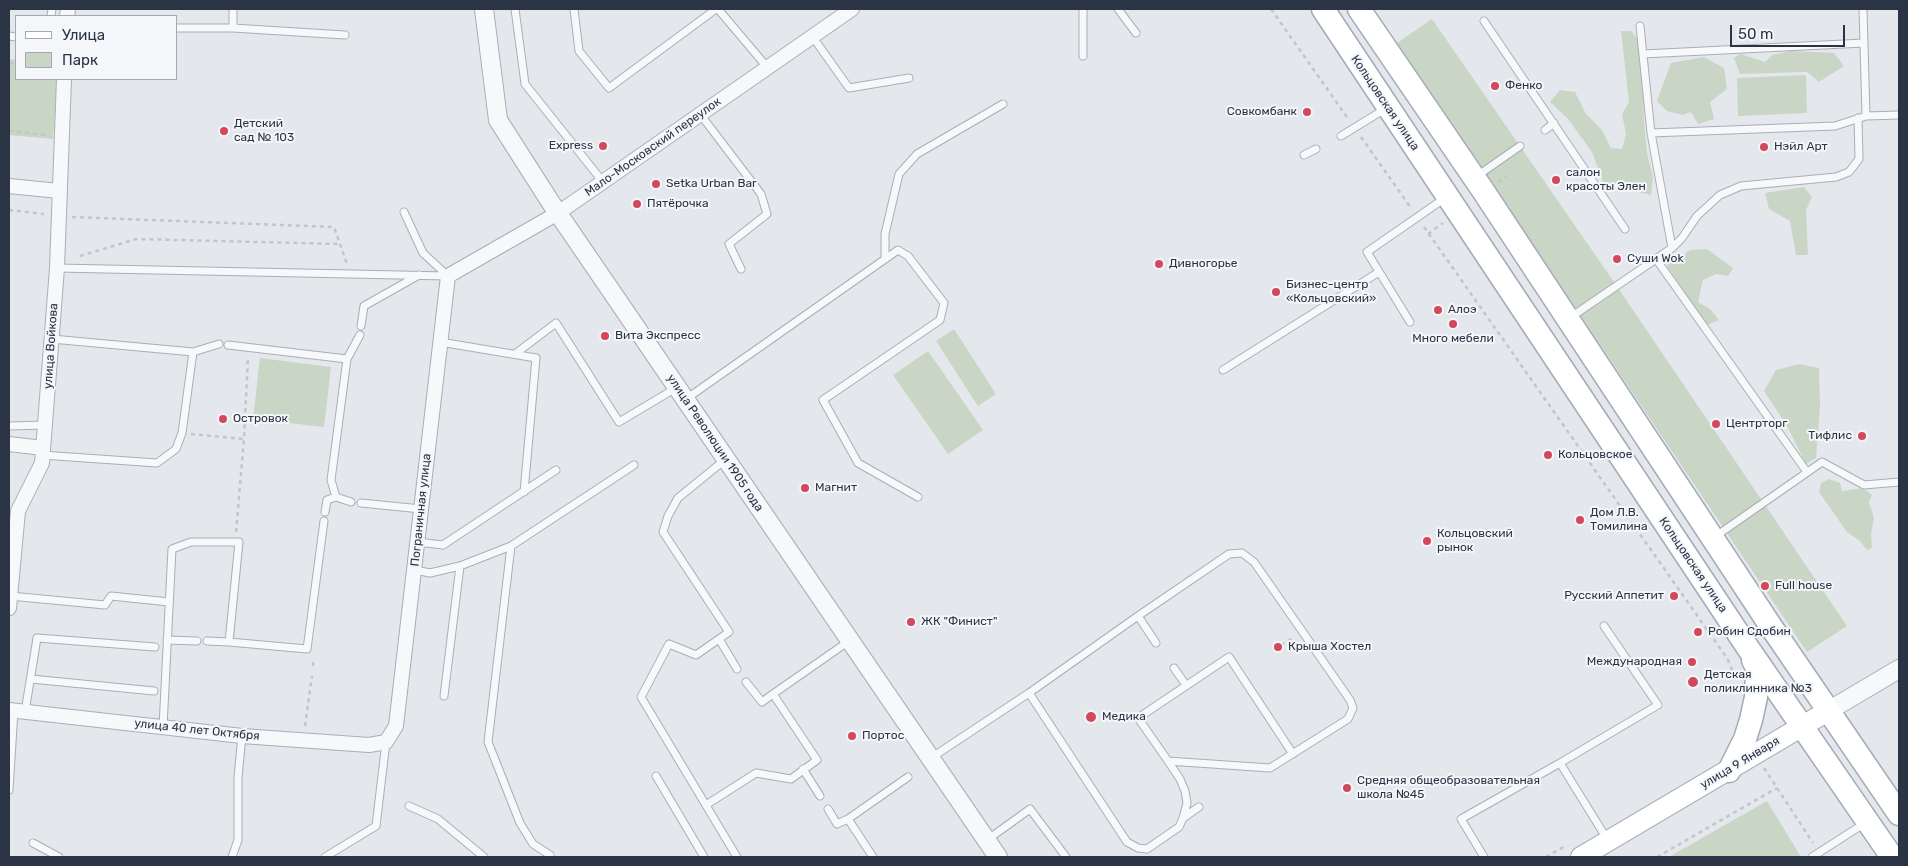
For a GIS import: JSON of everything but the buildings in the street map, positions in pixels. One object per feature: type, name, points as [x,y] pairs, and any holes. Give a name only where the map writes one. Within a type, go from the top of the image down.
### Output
[{"type":"main road","name":"Кольцовская улица","points":[[1323,9],[1801,727],[1892,857]]},
{"type":"main road","points":[[1359,9],[1474,178],[1828,710],[1897,807]]},
{"type":"main road","points":[[1447,196],[1464,193],[1474,178]]},
{"type":"main road","points":[[1729,770],[1745,739],[1756,697],[1757,668],[1746,645]]},
{"type":"main road","name":"улица 9 Января","points":[[1575,851],[1608,841],[1828,710]]},
{"type":"street","name":"улица Революции 1905 года","points":[[484,9],[498,120],[558,213],[998,857]]},
{"type":"street","name":"Мало-Московский переулок","points":[[448,276],[558,213],[852,9]]},
{"type":"street","name":"улица Войкова","points":[[9,602],[12,543],[18,511],[42,463],[57,268],[64,80]]},
{"type":"street","points":[[9,186],[59,191]]},
{"type":"street","name":"Пограничная улица","points":[[386,742],[396,726],[448,276]]},
{"type":"street","points":[[9,444],[43,451]]},
{"type":"street","name":"улица 9 Января","points":[[1828,710],[1899,670]]},
{"type":"street","name":"улица 40 лет Октября","points":[[16,711],[242,736],[369,745],[386,742]]},
{"type":"lane","points":[[233,9],[233,28]]},
{"type":"lane","points":[[514,9],[525,84],[604,182]]},
{"type":"lane","points":[[574,9],[579,51],[609,88],[717,9],[767,67]]},
{"type":"lane","points":[[1083,9],[1083,56]]},
{"type":"lane","points":[[1118,9],[1136,33]]},
{"type":"lane","points":[[1568,319],[1672,248],[1682,238],[1697,216],[1720,195],[1741,186],[1836,177],[1849,172],[1859,159],[1864,43],[1863,9]]},
{"type":"lane","points":[[1484,21],[1625,229]]},
{"type":"lane","points":[[1640,26],[1651,133],[1672,248]]},
{"type":"lane","points":[[178,28],[233,28],[345,36]]},
{"type":"lane","points":[[812,35],[849,88],[909,78]]},
{"type":"lane","points":[[1642,54],[1864,43]]},
{"type":"lane","points":[[885,259],[885,234],[899,174],[917,154],[1004,104]]},
{"type":"lane","points":[[1341,136],[1388,107]]},
{"type":"lane","points":[[700,114],[761,194],[768,214],[728,244],[741,269]]},
{"type":"lane","points":[[1651,133],[1835,126],[1862,117],[1899,115]]},
{"type":"lane","points":[[1545,130],[1554,123]]},
{"type":"lane","points":[[1474,178],[1520,146]]},
{"type":"lane","points":[[1304,155],[1316,148]]},
{"type":"lane","points":[[1410,322],[1367,252],[1447,196]]},
{"type":"lane","points":[[404,212],[423,252],[448,276]]},
{"type":"lane","points":[[515,354],[556,323],[619,422],[681,393],[898,250],[908,256],[944,303],[940,320],[823,400],[858,462],[918,497]]},
{"type":"lane","points":[[1656,259],[1807,472]]},
{"type":"lane","points":[[57,268],[448,276]]},
{"type":"lane","points":[[1223,370],[1379,272]]},
{"type":"lane","points":[[361,326],[364,306],[419,275]]},
{"type":"lane","points":[[336,497],[331,480],[347,359],[360,335]]},
{"type":"lane","points":[[52,339],[193,352],[219,344]]},
{"type":"lane","points":[[440,342],[536,358],[524,492]]},
{"type":"lane","points":[[228,345],[347,359]]},
{"type":"lane","points":[[43,451],[157,463],[176,449],[182,433],[193,352]]},
{"type":"lane","points":[[9,426],[45,425]]},
{"type":"lane","points":[[726,459],[678,498],[668,516],[663,532],[729,632],[696,655],[669,644],[641,697],[737,857]]},
{"type":"lane","points":[[1714,538],[1822,462],[1864,485],[1899,482]]},
{"type":"lane","points":[[415,570],[430,573],[460,566],[511,546],[634,465]]},
{"type":"lane","points":[[418,542],[443,545],[556,470]]},
{"type":"lane","points":[[325,512],[327,500],[336,497],[351,502]]},
{"type":"lane","points":[[361,503],[422,509]]},
{"type":"lane","points":[[207,641],[308,649],[324,521]]},
{"type":"lane","points":[[163,727],[172,549],[191,542],[239,542],[229,642]]},
{"type":"lane","points":[[511,546],[488,742],[520,823],[533,844],[550,855]]},
{"type":"lane","points":[[931,758],[1029,693],[1229,554],[1242,553],[1254,562],[1350,700],[1353,708],[1348,719],[1270,768],[1168,761]]},
{"type":"lane","points":[[444,696],[460,566]]},
{"type":"lane","points":[[9,602],[105,605],[111,596],[169,602]]},
{"type":"lane","points":[[1138,616],[1156,643]]},
{"type":"lane","points":[[1484,857],[1462,820],[1658,705],[1604,626]]},
{"type":"lane","points":[[9,790],[16,711],[31,680],[37,638],[155,647]]},
{"type":"lane","points":[[719,639],[738,670]]},
{"type":"lane","points":[[167,640],[197,641]]},
{"type":"lane","points":[[746,682],[762,702],[849,640]]},
{"type":"lane","points":[[1029,693],[1127,842],[1138,848],[1147,849],[1179,827],[1190,801],[1180,779],[1138,718],[1228,657],[1293,754]]},
{"type":"lane","points":[[1174,668],[1186,685]]},
{"type":"lane","points":[[31,680],[154,691]]},
{"type":"lane","points":[[706,805],[756,773],[791,779],[817,760],[773,694]]},
{"type":"lane","points":[[232,857],[238,840],[238,778],[242,736]]},
{"type":"lane","points":[[325,857],[376,826],[386,742]]},
{"type":"lane","points":[[1560,763],[1608,841]]},
{"type":"lane","points":[[803,770],[820,796]]},
{"type":"lane","points":[[656,776],[704,857]]},
{"type":"lane","points":[[828,809],[837,824],[848,819],[908,777]]},
{"type":"lane","points":[[409,806],[438,819],[484,857]]},
{"type":"lane","points":[[1183,818],[1199,807]]},
{"type":"lane","points":[[986,840],[1030,809],[1066,857]]},
{"type":"lane","points":[[848,819],[873,857]]},
{"type":"lane","points":[[1816,855],[1867,822]]},
{"type":"lane","points":[[33,843],[59,857]]},
{"type":"path","points":[[1271,9],[1727,658],[1738,683]]},
{"type":"path","points":[[9,131],[50,135]]},
{"type":"path","points":[[9,210],[58,216],[334,227],[350,273]]},
{"type":"path","points":[[79,257],[136,239],[340,244]]},
{"type":"path","points":[[235,542],[244,439],[249,348]]},
{"type":"path","points":[[182,433],[244,439]]},
{"type":"path","points":[[304,740],[312,676]]},
{"type":"path","points":[[1657,857],[1777,788],[1816,855]]},
{"type":"path","points":[[1546,857],[1575,851]]},
{"type":"green space","points":[[1432,19],[1614,282],[1847,626],[1807,652],[1397,43]]},
{"type":"green space","points":[[1621,31],[1631,31],[1638,40],[1647,153],[1653,177],[1651,195],[1625,189],[1618,183],[1604,184],[1592,152],[1568,119],[1550,102],[1560,90],[1575,92],[1586,114],[1602,130],[1611,148],[1622,149],[1626,134],[1622,114],[1629,102]]},
{"type":"green space","points":[[1791,51],[1834,53],[1844,66],[1819,82],[1807,72],[1740,74],[1734,58],[1741,54],[1765,62],[1772,55]]},
{"type":"green space","points":[[1704,57],[1724,68],[1727,89],[1710,102],[1714,119],[1698,124],[1691,112],[1683,115],[1667,111],[1657,101],[1671,63]]},
{"type":"green space","points":[[9,59],[15,60],[15,80],[57,80],[53,139],[9,135]]},
{"type":"green space","points":[[1806,75],[1807,113],[1738,116],[1737,78]]},
{"type":"green space","points":[[1804,187],[1812,197],[1806,210],[1808,255],[1796,255],[1790,221],[1769,209],[1765,193]]},
{"type":"green space","points":[[1707,249],[1733,268],[1728,276],[1716,274],[1703,280],[1698,302],[1710,309],[1719,320],[1707,325],[1667,266],[1670,261],[1681,257],[1690,250]]},
{"type":"green space","points":[[954,329],[996,394],[978,406],[936,341]]},
{"type":"green space","points":[[928,351],[983,430],[948,454],[893,375]]},
{"type":"green space","points":[[260,358],[331,367],[324,427],[253,419]]},
{"type":"green space","points":[[1799,364],[1819,368],[1820,406],[1816,458],[1806,464],[1787,426],[1764,391],[1776,370]]},
{"type":"green space","points":[[1829,479],[1840,483],[1842,491],[1863,488],[1872,495],[1869,502],[1874,518],[1871,533],[1872,548],[1867,550],[1860,541],[1847,532],[1819,492],[1821,483]]},
{"type":"green space","points":[[1767,801],[1801,857],[1669,857]]},
{"type":"place","name":"Фенко","points":[[1495,86]]},
{"type":"place","name":"Совкомбанк","points":[[1307,112]]},
{"type":"place","name":"Детский сад № 103","points":[[224,131]]},
{"type":"place","name":"Express","points":[[603,146]]},
{"type":"place","name":"Нэйл Арт","points":[[1764,147]]},
{"type":"place","name":"салон красоты Элен","points":[[1556,180]]},
{"type":"place","name":"Setka Urban Bar","points":[[656,184]]},
{"type":"place","name":"Пятёрочка","points":[[637,204]]},
{"type":"place","name":"Суши Wok","points":[[1617,259]]},
{"type":"place","name":"Дивногорье","points":[[1159,264]]},
{"type":"place","name":"Бизнес-центр «Кольцовский»","points":[[1276,292]]},
{"type":"place","name":"Алоэ","points":[[1438,310]]},
{"type":"place","name":"Много мебели","points":[[1453,324]]},
{"type":"place","name":"Вита Экспресс","points":[[605,336]]},
{"type":"place","name":"Островок","points":[[223,419]]},
{"type":"place","name":"Центрторг","points":[[1716,424]]},
{"type":"place","name":"Тифлис","points":[[1862,436]]},
{"type":"place","name":"Кольцовское","points":[[1548,455]]},
{"type":"place","name":"Магнит","points":[[805,488]]},
{"type":"place","name":"Дом Л.В. Томилина","points":[[1580,520]]},
{"type":"place","name":"Кольцовский рынок","points":[[1427,541]]},
{"type":"place","name":"Full house","points":[[1765,586]]},
{"type":"place","name":"Русский Аппетит","points":[[1674,596]]},
{"type":"place","name":"ЖК \"Финист\"","points":[[911,622]]},
{"type":"place","name":"Робин Сдобин","points":[[1698,632]]},
{"type":"place","name":"Крыша Хостел","points":[[1278,647]]},
{"type":"place","name":"Международная","points":[[1692,662]]},
{"type":"place","name":"Детская поликлинника №3","points":[[1693,682]]},
{"type":"place","name":"Медика","points":[[1091,717]]},
{"type":"place","name":"Портос","points":[[852,736]]},
{"type":"place","name":"Средняя общеобразовательная школа №45","points":[[1347,788]]}]
